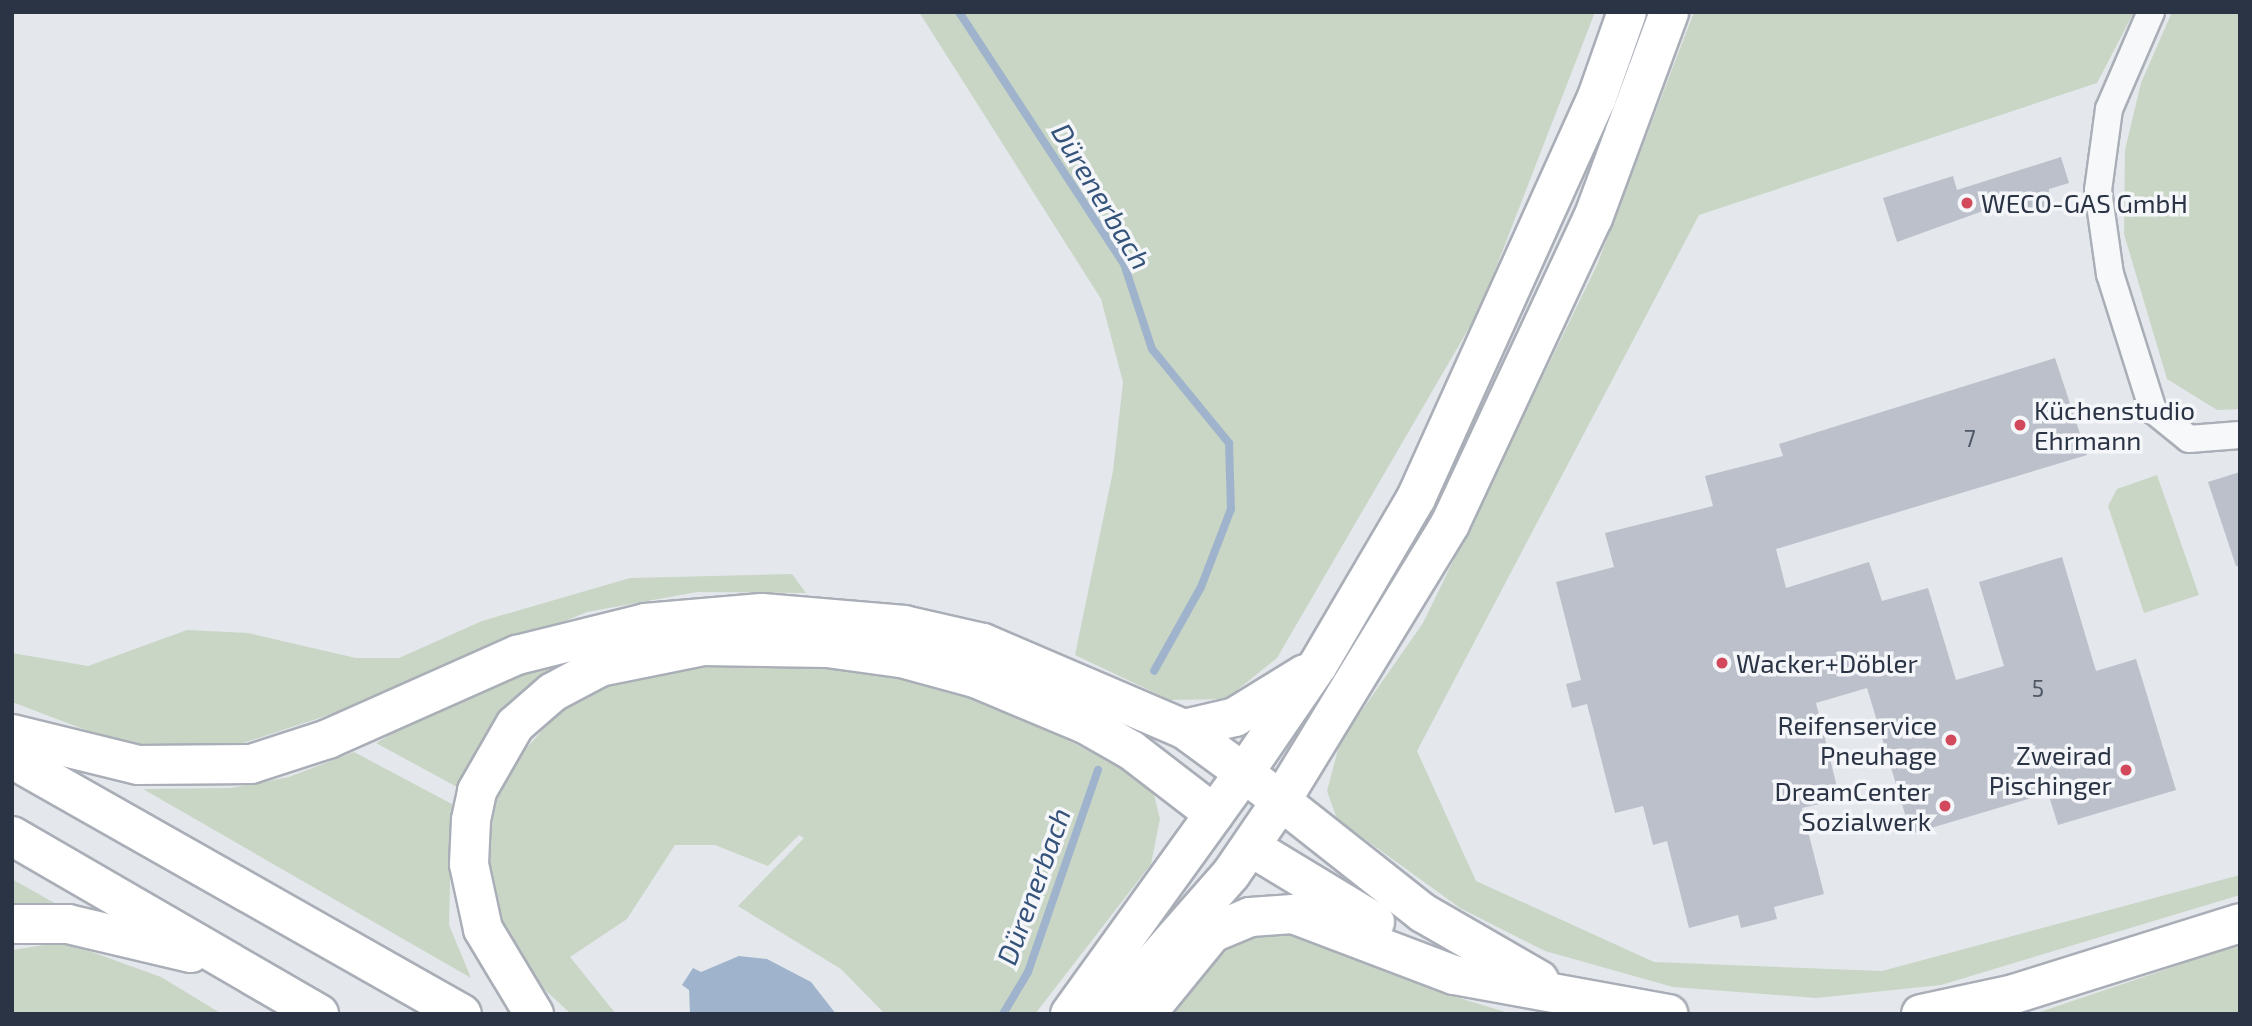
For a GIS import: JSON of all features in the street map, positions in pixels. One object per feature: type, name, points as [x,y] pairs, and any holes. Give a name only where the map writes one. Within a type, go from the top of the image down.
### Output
[{"type":"main road","points":[[1070,1014],[1244,774],[1318,665],[1416,498],[1484,357],[1596,100],[1627,12]]},
{"type":"main road","points":[[1108,1014],[1251,846],[1282,801],[1450,524],[1593,218],[1669,12]]},
{"type":"main road","points":[[12,734],[138,765],[191,769],[251,764],[343,732],[517,654],[580,636],[690,617],[762,613],[904,625],[983,643],[1184,729],[1282,801],[1423,913],[1562,993]]},
{"type":"main road","points":[[534,1014],[483,929],[470,875],[474,805],[515,725],[553,692],[588,673],[650,653],[761,645],[901,658],[975,678],[1131,750],[1251,846],[1328,898],[1420,946],[1521,985]]},
{"type":"main road","points":[[1184,729],[1235,717],[1318,665]]},
{"type":"main road","points":[[12,759],[462,1014]]},
{"type":"main road","points":[[12,836],[319,1014]]},
{"type":"main road","points":[[1146,1014],[1212,933],[1250,917],[1293,914],[1454,975],[1521,985],[1668,1014]]},
{"type":"main road","points":[[1920,1014],[2100,968],[2240,923]]},
{"type":"main road","points":[[12,924],[68,924],[230,962]]},
{"type":"street","points":[[2151,12],[2109,109],[2098,190],[2110,274],[2153,410],[2189,439],[2240,435]]},
{"type":"green space","points":[[919,12],[1595,12],[1480,309],[1277,658],[1226,699],[1170,700],[1075,655],[1113,471],[1123,382],[1101,299]]},
{"type":"green space","points":[[1694,12],[2134,12],[2097,83],[1699,215],[1417,751],[1476,881],[1654,962],[1882,971],[2240,875],[2240,895],[1941,985],[1816,998],[1673,987],[1545,951],[1460,908],[1337,819],[1327,791],[1340,742],[1423,623],[1597,265]]},
{"type":"green space","points":[[2172,12],[2240,12],[2240,409],[2217,410],[2167,379],[2124,234],[2125,150],[2141,83]]},
{"type":"green space","points":[[2157,475],[2199,595],[2144,613],[2108,506],[2117,489]]},
{"type":"green space","points":[[792,574],[806,593],[697,592],[587,612],[356,706],[222,750],[120,743],[12,702],[12,653],[88,666],[187,630],[248,633],[356,658],[399,658],[482,621],[630,578]]},
{"type":"green space","points":[[588,648],[520,700],[469,762],[457,787],[376,743],[456,697]]},
{"type":"green space","points":[[783,659],[911,676],[1011,711],[1151,783],[1160,819],[1151,864],[1035,1014],[885,1014],[841,969],[738,906],[804,838],[799,835],[768,866],[715,845],[675,845],[627,919],[570,957],[616,1014],[571,1014],[517,964],[492,908],[486,858],[496,803],[515,761],[557,714],[624,678],[700,662]]},
{"type":"green space","points":[[354,752],[452,804],[449,925],[471,978],[143,789],[231,788],[289,777]]},
{"type":"green space","points":[[12,879],[65,909],[12,905]]},
{"type":"green space","points":[[1283,927],[1320,932],[1433,990],[1512,1014],[1166,1014],[1232,941]]},
{"type":"green space","points":[[64,942],[161,977],[222,1014],[12,1014],[12,950]]},
{"type":"green space","points":[[2240,942],[2240,1014],[2034,1014],[2167,969]]},
{"type":"water","points":[[739,956],[767,959],[811,982],[836,1014],[690,1014],[689,990],[682,985],[693,968],[701,972]]},
{"type":"building","name":"WECO-GAS GmbH","points":[[2061,157],[2069,183],[2049,189],[2048,209],[1994,207],[1897,242],[1883,198],[1953,176],[1957,190]]},
{"type":"building","points":[[2055,358],[2087,455],[1776,549],[1786,588],[1869,562],[1882,601],[1928,588],[1956,680],[2004,666],[1979,582],[2062,557],[2096,671],[2136,659],[2176,790],[2058,825],[2048,793],[1911,834],[1867,688],[1816,703],[1840,799],[1802,808],[1824,894],[1774,907],[1777,919],[1741,928],[1738,915],[1689,928],[1667,841],[1653,845],[1643,806],[1615,813],[1587,704],[1572,708],[1566,684],[1581,680],[1556,582],[1614,567],[1605,533],[1713,506],[1705,476],[1783,456],[1779,444]]},
{"type":"building","points":[[2240,472],[2240,566],[2236,566],[2208,482]]},
{"type":"waterway","name":"Dürenerbach","points":[[959,12],[1124,264],[1152,349],[1229,443],[1231,509],[1201,587],[1154,671]]},
{"type":"waterway","name":"Dürenerbach","points":[[1003,1014],[1028,972],[1098,770]]},
{"type":"place","name":"WECO-GAS GmbH","points":[[1967,203]]},
{"type":"place","name":"Küchenstudio Ehrmann","points":[[2020,425]]},
{"type":"place","name":"Wacker+Döbler","points":[[1722,663]]},
{"type":"place","name":"Reifenservice Pneuhage","points":[[1951,740]]},
{"type":"place","name":"Zweirad Pischinger","points":[[2126,770]]},
{"type":"place","name":"DreamCenter Sozialwerk","points":[[1945,806]]}]
